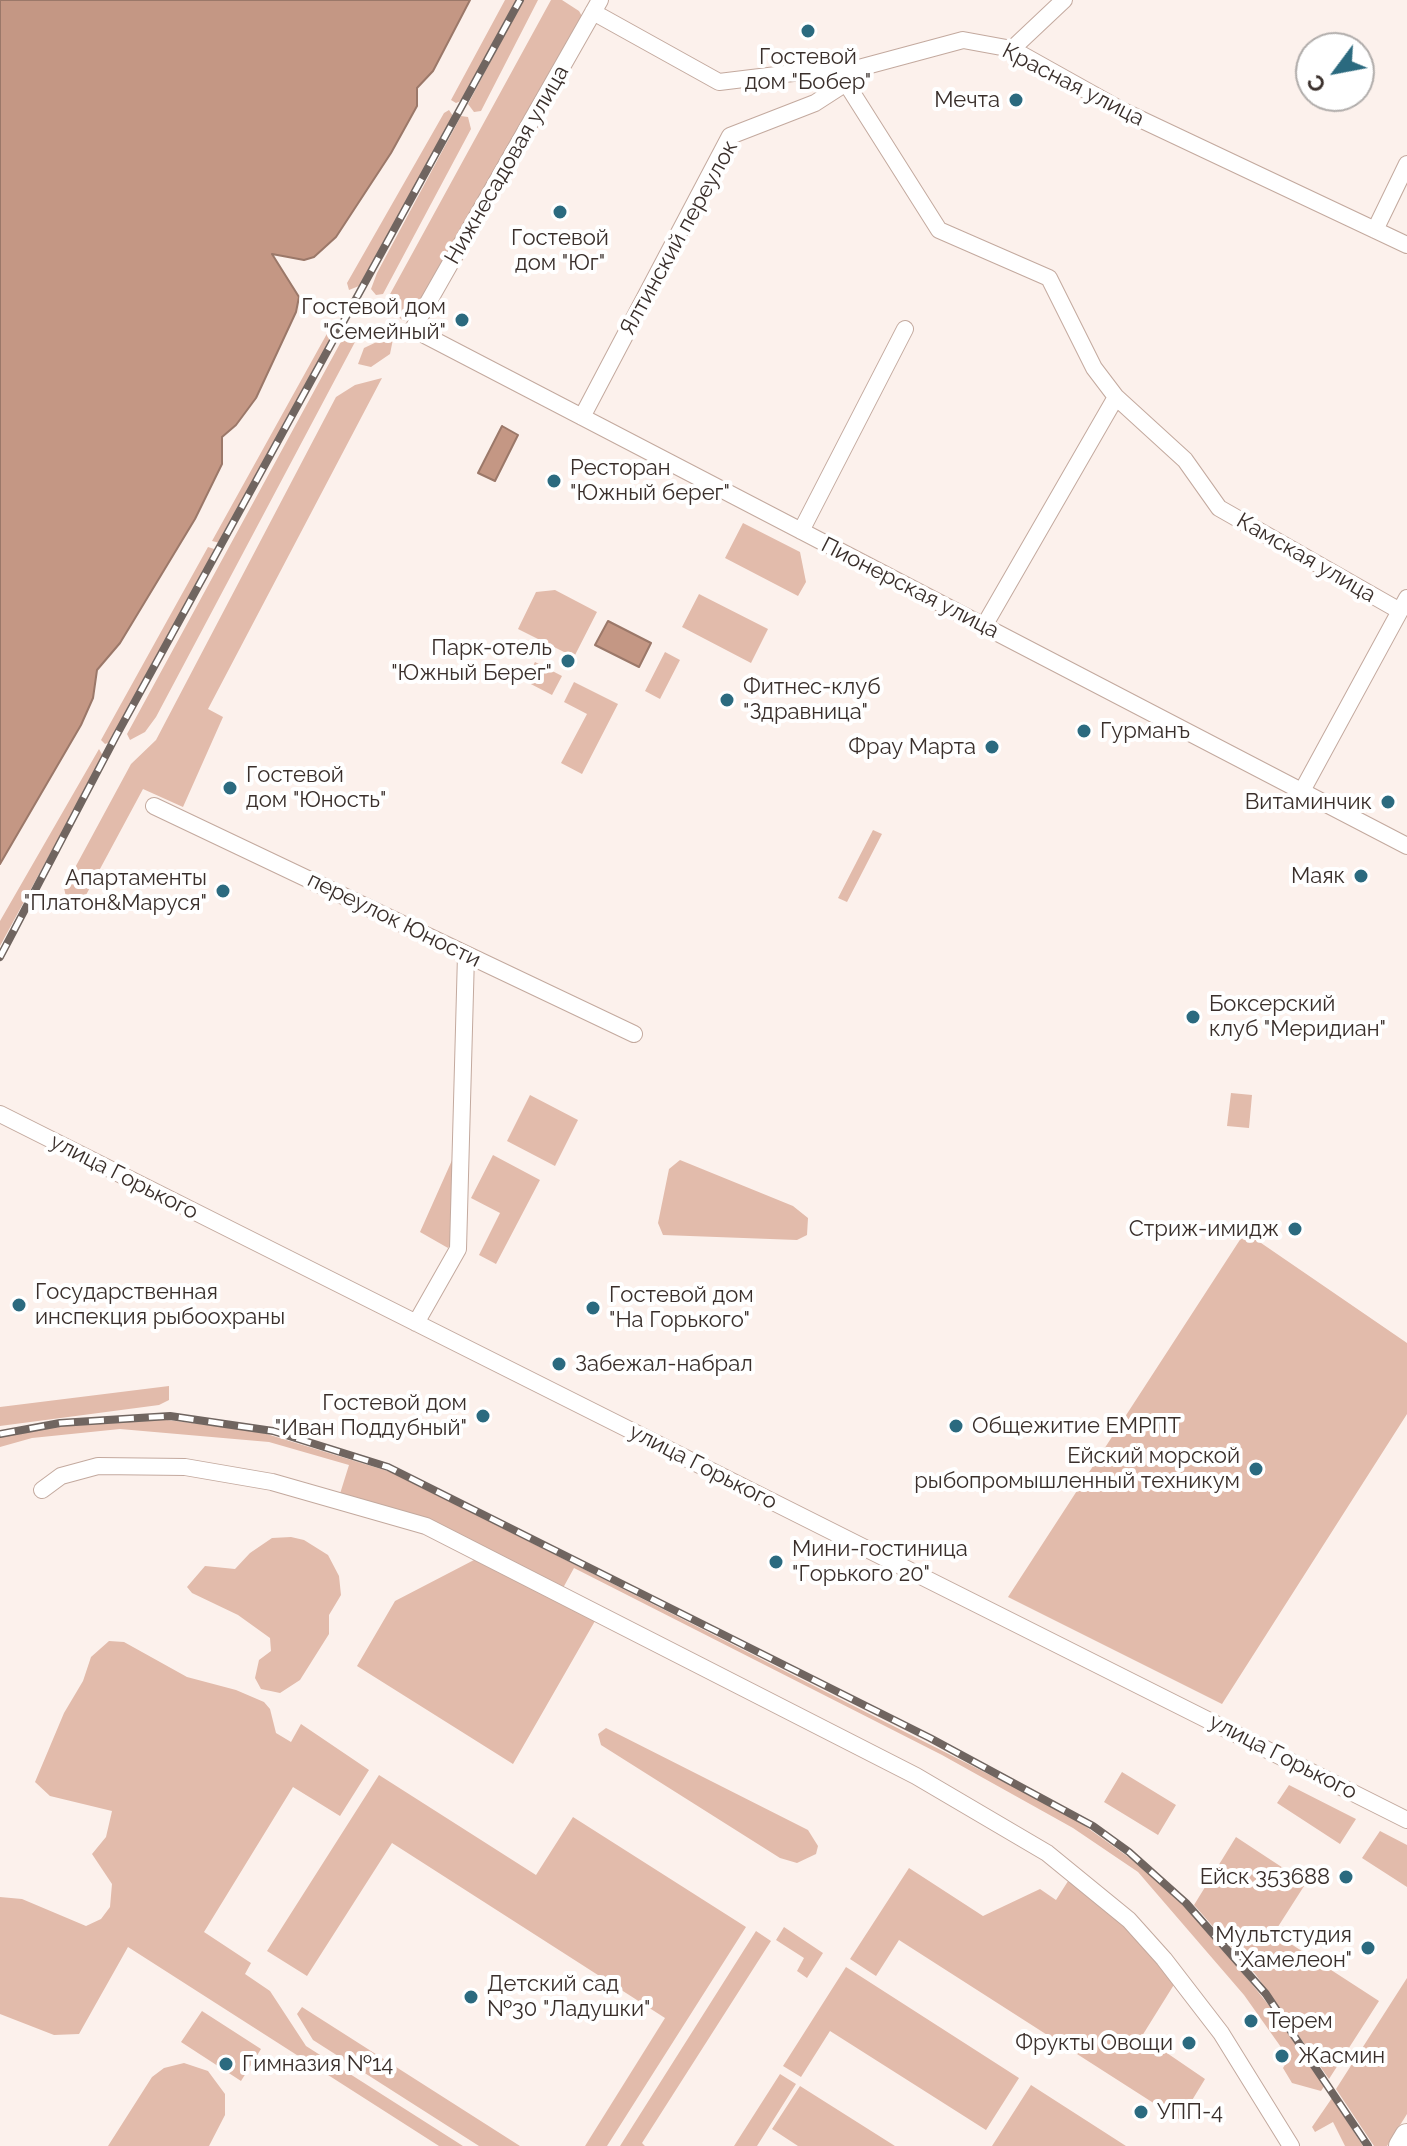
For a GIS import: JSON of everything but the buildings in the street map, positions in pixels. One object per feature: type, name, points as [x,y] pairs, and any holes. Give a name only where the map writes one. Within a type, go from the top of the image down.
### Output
[{"type":"main road","points":[[1401,2146],[1407,2136]]},
{"type":"street","points":[[1012,49],[1064,0]]},
{"type":"street","name":"Красная улица","points":[[596,6],[719,82],[826,69],[845,78],[963,40],[1012,49],[1123,111],[1407,245]]},
{"type":"street","name":"Нижнесадовая улица","points":[[413,329],[596,6]]},
{"type":"street","name":"Камская улица","points":[[845,78],[939,230],[1049,278],[1094,368],[1116,397],[1185,460],[1219,508],[1403,605]]},
{"type":"street","name":"Ялтинский переулок","points":[[582,417],[730,136],[815,103],[845,78]]},
{"type":"street","points":[[1375,230],[1407,164]]},
{"type":"street","name":"Пионерская улица","points":[[413,329],[1407,846]]},
{"type":"street","points":[[801,531],[905,329]]},
{"type":"street","points":[[984,626],[1116,397]]},
{"type":"street","points":[[1302,791],[1403,605]]},
{"type":"street","name":"переулок Юности","points":[[154,806],[634,1034]]},
{"type":"street","points":[[416,1323],[458,1249],[466,955]]},
{"type":"street","name":"улица Горького","points":[[0,1114],[1407,1820]]},
{"type":"street","points":[[42,1490],[61,1476],[98,1466],[185,1467],[272,1482],[426,1526],[916,1776],[1047,1853],[1129,1920],[1212,2021],[1291,2146]]},
{"type":"shaded area","points":[[0,0],[470,0],[433,71],[417,88],[417,106],[391,153],[336,237],[314,257],[304,260],[272,254],[299,297],[296,312],[256,398],[236,425],[222,437],[222,464],[195,519],[120,643],[97,670],[93,698],[81,725],[0,864]]},
{"type":"shaded area","points":[[505,0],[516,0],[461,101],[456,103],[451,100]]},
{"type":"shaded area","points":[[523,0],[538,0],[481,111],[474,112],[468,104]]},
{"type":"shaded area","points":[[551,0],[562,0],[579,11],[583,18],[409,320],[404,321],[392,313],[389,296]]},
{"type":"shaded area","points":[[449,110],[453,116],[359,286],[349,290],[347,283],[444,113]]},
{"type":"shaded area","points":[[461,116],[468,117],[471,129],[383,294],[376,295],[371,289],[377,273]]},
{"type":"shaded area","points":[[334,327],[335,332],[220,543],[212,541],[329,330]]},
{"type":"shaded area","points":[[351,333],[355,342],[156,717],[145,732],[130,740],[127,734],[343,338]]},
{"type":"shaded area","points":[[385,338],[393,339],[390,354],[371,367],[358,364],[364,348]]},
{"type":"shaded area","points":[[382,378],[208,709],[223,717],[183,807],[143,789],[79,908],[66,897],[64,888],[131,764],[156,740],[336,397],[355,385]]},
{"type":"shaded area","points":[[502,426],[518,435],[495,481],[478,473]]},
{"type":"shaded area","points":[[743,523],[800,552],[806,582],[798,596],[725,558]]},
{"type":"shaded area","points":[[208,547],[214,549],[214,554],[110,742],[105,744],[101,740]]},
{"type":"shaded area","points":[[555,590],[597,612],[574,657],[518,629],[536,592]]},
{"type":"shaded area","points":[[699,594],[768,629],[751,663],[682,627]]},
{"type":"shaded area","points":[[608,621],[651,643],[639,667],[595,645]]},
{"type":"shaded area","points":[[665,652],[680,660],[660,699],[645,691]]},
{"type":"shaded area","points":[[535,662],[562,676],[552,695],[525,681]]},
{"type":"shaded area","points":[[574,682],[618,704],[582,774],[561,763],[587,714],[564,702]]},
{"type":"shaded area","points":[[99,749],[103,756],[0,946],[0,921]]},
{"type":"shaded area","points":[[873,830],[882,834],[847,902],[838,898]]},
{"type":"shaded area","points":[[1231,1093],[1252,1095],[1249,1128],[1227,1126]]},
{"type":"shaded area","points":[[530,1095],[578,1120],[555,1166],[507,1141]]},
{"type":"shaded area","points":[[493,1155],[540,1180],[496,1264],[479,1255],[500,1213],[471,1198]]},
{"type":"shaded area","points":[[453,1158],[453,1240],[448,1248],[420,1232]]},
{"type":"shaded area","points":[[680,1160],[793,1206],[808,1218],[807,1235],[797,1240],[663,1235],[658,1223],[669,1169]]},
{"type":"shaded area","name":"Ейский морской рыбопромышленный техникум","points":[[1245,1232],[1407,1343],[1407,1414],[1222,1704],[1008,1597]]},
{"type":"shaded area","points":[[169,1386],[169,1400],[159,1405],[0,1426],[0,1407]]},
{"type":"shaded area","points":[[151,1418],[257,1431],[394,1473],[1071,1816],[1141,1866],[1205,1926],[1288,2029],[1325,2085],[1321,2091],[1292,2083],[1283,2068],[1291,2055],[1283,2050],[1244,1995],[1138,1872],[1073,1828],[942,1755],[574,1568],[563,1588],[339,1497],[349,1465],[269,1442],[120,1429],[32,1438],[0,1447],[0,1436],[32,1429]]},
{"type":"shaded area","points":[[272,1538],[304,1540],[328,1555],[339,1576],[341,1595],[329,1615],[329,1634],[300,1680],[280,1693],[261,1689],[255,1678],[259,1660],[271,1651],[270,1638],[238,1615],[192,1593],[187,1587],[205,1566],[235,1569],[250,1553]]},
{"type":"shaded area","points":[[474,1560],[595,1621],[513,1764],[357,1666],[395,1601]]},
{"type":"shaded area","points":[[109,1641],[124,1642],[187,1677],[236,1690],[264,1702],[270,1709],[276,1733],[291,1742],[301,1724],[369,1770],[340,1816],[293,1787],[204,1932],[251,1963],[245,1974],[270,1991],[306,2046],[463,2146],[439,2146],[128,1947],[79,2034],[54,2035],[0,2014],[0,1897],[22,1899],[86,1926],[101,1919],[110,1907],[112,1884],[92,1854],[106,1837],[112,1811],[50,1796],[35,1782],[64,1713],[83,1681],[91,1657]]},
{"type":"shaded area","points":[[606,1728],[808,1830],[818,1846],[816,1854],[797,1863],[780,1858],[601,1745],[598,1734]]},
{"type":"shaded area","points":[[1122,1772],[1176,1805],[1158,1835],[1104,1802]]},
{"type":"shaded area","points":[[379,1775],[536,1875],[573,1817],[746,1927],[607,2146],[585,2146],[665,2018],[392,1843],[307,1976],[267,1951]]},
{"type":"shaded area","points":[[1289,1785],[1356,1819],[1340,1844],[1277,1803]]},
{"type":"shaded area","points":[[1380,1831],[1407,1845],[1407,1887],[1362,1858]]},
{"type":"shaded area","points":[[1236,1837],[1306,1883],[1274,1933],[1379,2001],[1329,2079],[1256,1975],[1194,1905]]},
{"type":"shaded area","points":[[909,1868],[983,1916],[1040,1889],[1056,1900],[1070,1878],[1084,1887],[1136,1938],[1175,1983],[1142,2036],[1205,2079],[1180,2120],[899,1940],[876,1976],[850,1959]]},
{"type":"shaded area","points":[[784,1927],[823,1953],[807,1978],[797,1971],[804,1958],[776,1940]]},
{"type":"shaded area","points":[[756,1931],[771,1941],[642,2143],[645,2146],[620,2146]]},
{"type":"shaded area","points":[[846,1967],[1019,2078],[986,2130],[830,2031],[801,2077],[783,2066]]},
{"type":"shaded area","points":[[1407,1978],[1407,2114],[1387,2146],[1374,2146],[1336,2089]]},
{"type":"shaded area","points":[[302,2007],[520,2146],[479,2146],[313,2040],[297,2014]]},
{"type":"shaded area","points":[[202,2011],[261,2049],[241,2081],[181,2042]]},
{"type":"shaded area","points":[[184,2063],[208,2071],[225,2094],[225,2115],[209,2146],[108,2146],[152,2077],[164,2068]]},
{"type":"shaded area","points":[[780,2074],[796,2084],[757,2146],[734,2146]]},
{"type":"shaded area","points":[[1031,2085],[1126,2146],[992,2146]]},
{"type":"shaded area","points":[[800,2086],[895,2146],[798,2146],[772,2129]]},
{"type":"shaded area","points":[[1332,2098],[1363,2146],[1345,2146],[1333,2122],[1315,2132],[1312,2127]]},
{"type":"railway","points":[[0,957],[116,736],[520,0]]},
{"type":"railway","points":[[0,1434],[60,1423],[170,1416],[273,1431],[388,1467],[930,1738],[1093,1826],[1129,1852],[1186,1903],[1266,1994],[1368,2146]]},
{"type":"place","name":"Гостевой дом \"Бобер\"","points":[[808,31]]},
{"type":"place","name":"Мечта","points":[[1016,100]]},
{"type":"place","name":"Гостевой дом \"Юг\"","points":[[560,212]]},
{"type":"place","name":"Гостевой дом \"Семейный\"","points":[[462,320]]},
{"type":"place","name":"Ресторан \"Южный берег\"","points":[[554,481]]},
{"type":"place","name":"Парк-отель \"Южный Берег\"","points":[[568,661]]},
{"type":"place","name":"Фитнес-клуб \"Здравница\"","points":[[727,700]]},
{"type":"place","name":"Гурманъ","points":[[1084,731]]},
{"type":"place","name":"Фрау Марта","points":[[992,747]]},
{"type":"place","name":"Гостевой дом \"Юность\"","points":[[230,788]]},
{"type":"place","name":"Витаминчик","points":[[1388,802]]},
{"type":"place","name":"Маяк","points":[[1361,876]]},
{"type":"place","name":"Апартаменты \"Платон&Маруся\"","points":[[223,891]]},
{"type":"place","name":"Боксерский клуб \"Меридиан\"","points":[[1193,1017]]},
{"type":"place","name":"Стриж-имидж","points":[[1295,1229]]},
{"type":"place","name":"Государственная инспекция рыбоохраны","points":[[19,1305]]},
{"type":"place","name":"Гостевой дом \"На Горького\"","points":[[593,1308]]},
{"type":"place","name":"Забежал-набрал","points":[[559,1364]]},
{"type":"place","name":"Гостевой дом \"Иван Поддубный\"","points":[[483,1416]]},
{"type":"place","name":"Общежитие ЕМРПТ","points":[[956,1426]]},
{"type":"place","name":"Ейский морской рыбопромышленный техникум","points":[[1256,1469]]},
{"type":"place","name":"Мини-гостиница \"Горького 20\"","points":[[776,1562]]},
{"type":"place","name":"Ейск 353688","points":[[1346,1877]]},
{"type":"place","name":"Мультстудия \"Хамелеон\"","points":[[1368,1948]]},
{"type":"place","name":"Детский сад №30 \"Ладушки\"","points":[[471,1997]]},
{"type":"place","name":"Терем","points":[[1251,2021]]},
{"type":"place","name":"Фрукты Овощи","points":[[1189,2043]]},
{"type":"place","name":"Жасмин","points":[[1282,2056]]},
{"type":"place","name":"Гимназия №14","points":[[226,2064]]},
{"type":"place","name":"УПП-4","points":[[1141,2112]]}]
